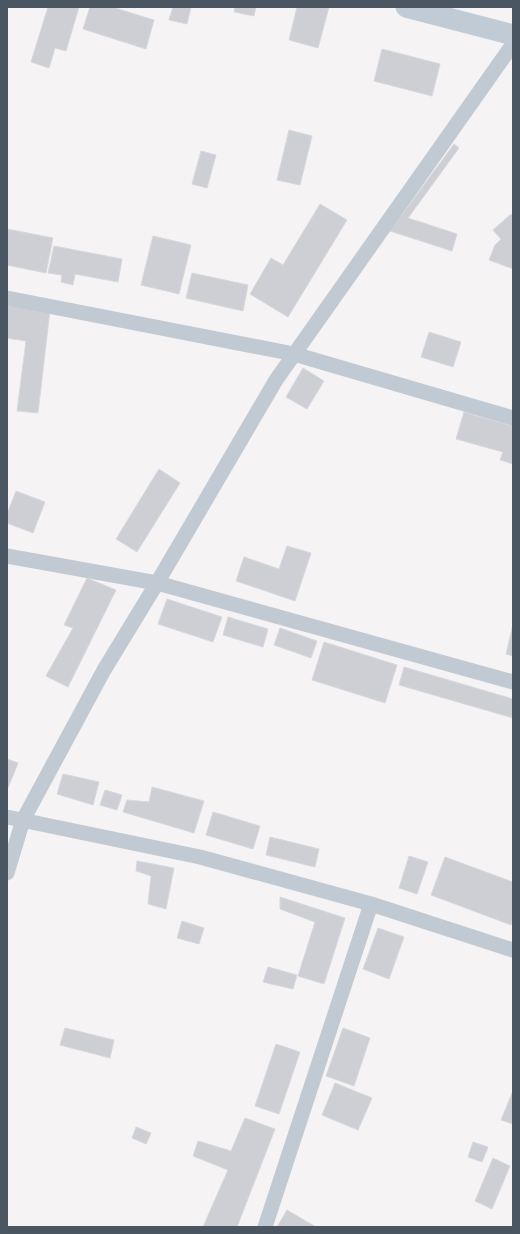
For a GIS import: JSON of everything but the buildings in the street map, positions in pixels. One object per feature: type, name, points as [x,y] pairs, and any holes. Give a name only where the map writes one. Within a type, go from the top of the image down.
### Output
[{"type":"main road","points":[[406,7],[513,35]]},
{"type":"street","points":[[7,873],[23,820],[104,670],[157,583],[276,380],[513,44]]},
{"type":"street","points":[[7,298],[294,354],[513,418]]},
{"type":"street","points":[[7,556],[157,583],[513,682]]},
{"type":"street","points":[[7,818],[23,820],[200,857],[371,904],[513,950]]},
{"type":"street","points":[[265,1227],[371,904]]}]
